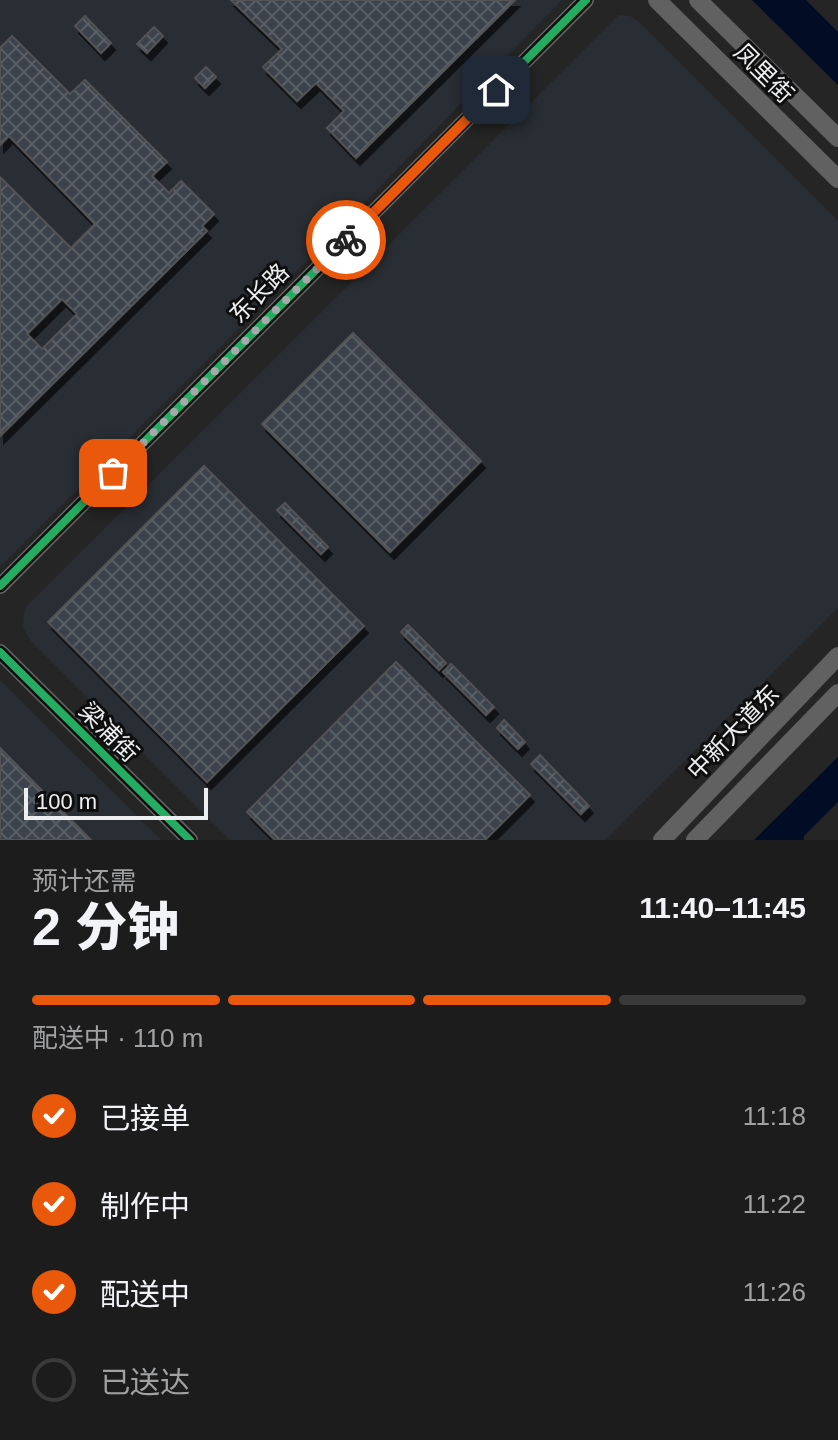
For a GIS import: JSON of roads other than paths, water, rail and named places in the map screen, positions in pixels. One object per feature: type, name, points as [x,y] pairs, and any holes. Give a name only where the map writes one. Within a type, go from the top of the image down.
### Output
[{"type":"main road","name":"凤里街","points":[[657,0],[838,179]]},
{"type":"main road","name":"凤里街","points":[[698,0],[838,138]]},
{"type":"main road","name":"中新大道东","points":[[662,840],[838,656]]},
{"type":"main road","name":"中新大道东","points":[[695,840],[838,693]]},
{"type":"street","name":"东长路","points":[[0,586],[586,0]]},
{"type":"street","name":"梁浦街","points":[[0,652],[190,840]]},
{"type":"water","points":[[752,0],[806,0],[838,32],[838,85]]},
{"type":"water","points":[[838,757],[838,802],[804,836],[804,840],[754,840]]}]
